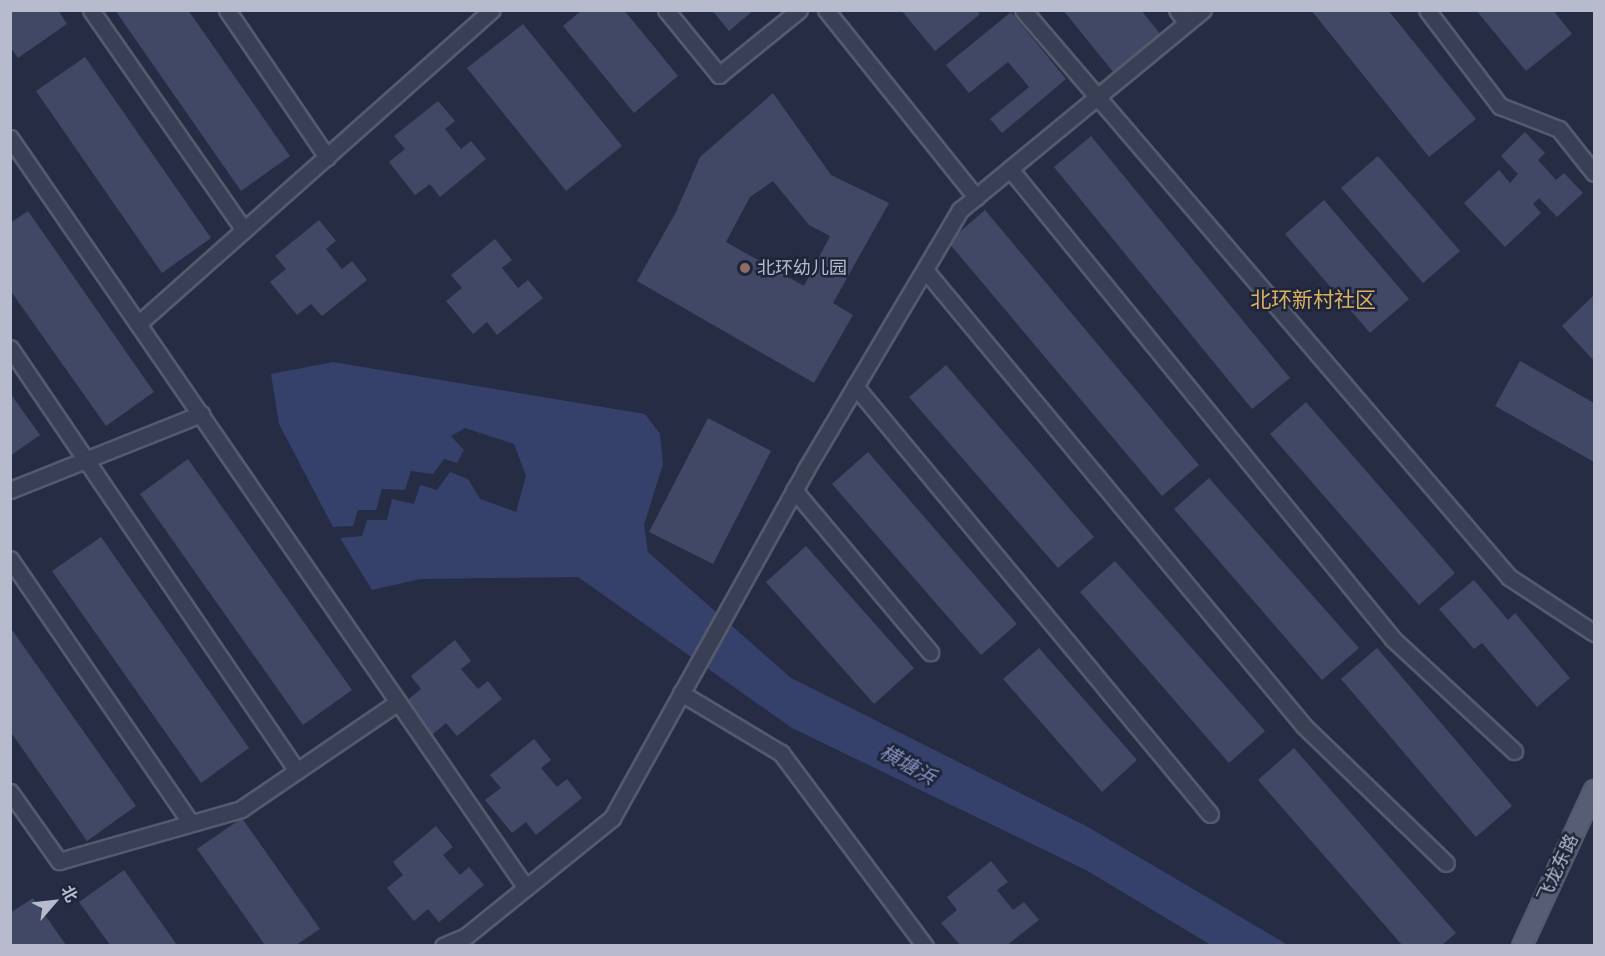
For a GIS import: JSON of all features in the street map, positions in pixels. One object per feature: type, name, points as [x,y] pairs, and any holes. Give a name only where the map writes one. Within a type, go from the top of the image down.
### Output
[{"type":"main road","name":"飞龙东路","points":[[1522,945],[1594,790]]},
{"type":"lane","points":[[91,10],[244,230]]},
{"type":"lane","points":[[227,10],[327,157]]},
{"type":"lane","points":[[138,324],[492,10]]},
{"type":"lane","points":[[666,10],[719,75],[799,10]]},
{"type":"lane","points":[[826,10],[976,197]]},
{"type":"lane","points":[[1023,10],[1095,99],[1509,577],[1594,633]]},
{"type":"lane","points":[[1177,10],[1187,23]]},
{"type":"lane","points":[[443,945],[466,936],[612,818],[794,490],[960,210],[1203,10]]},
{"type":"lane","points":[[1427,10],[1500,106],[1558,129],[1594,173]]},
{"type":"lane","points":[[10,138],[526,888]]},
{"type":"lane","points":[[1010,169],[1394,639],[1514,751]]},
{"type":"lane","points":[[925,270],[1304,726],[1446,863]]},
{"type":"lane","points":[[10,348],[297,771]]},
{"type":"lane","points":[[855,386],[1210,814]]},
{"type":"lane","points":[[10,490],[201,414]]},
{"type":"lane","points":[[794,490],[930,652]]},
{"type":"lane","points":[[10,559],[191,824]]},
{"type":"lane","points":[[681,693],[781,753],[925,945]]},
{"type":"lane","points":[[10,792],[59,861],[241,809],[398,702]]},
{"type":"water","name":"横塘浜","points":[[333,362],[645,414],[660,434],[663,464],[644,525],[648,552],[791,678],[1086,826],[1288,945],[1211,945],[1086,870],[792,728],[578,577],[420,579],[372,590],[340,538],[362,536],[367,520],[387,520],[392,499],[414,504],[420,485],[437,490],[450,472],[468,479],[480,499],[516,512],[526,476],[514,444],[465,428],[451,436],[464,450],[457,463],[444,459],[433,474],[411,471],[405,490],[382,489],[376,510],[358,510],[353,526],[333,527],[279,424],[271,374]]},
{"type":"building","points":[[10,10],[58,10],[67,24],[18,58],[10,47]]},
{"type":"building","points":[[115,10],[188,10],[290,156],[241,191]]},
{"type":"building","points":[[582,10],[624,10],[678,76],[634,113],[563,26]]},
{"type":"building","points":[[712,10],[754,10],[729,31]]},
{"type":"building","points":[[901,10],[976,10],[980,14],[935,51]]},
{"type":"building","points":[[1063,10],[1141,10],[1165,40],[1118,78]]},
{"type":"building","points":[[1311,10],[1388,10],[1476,119],[1429,157]]},
{"type":"building","points":[[1476,10],[1553,10],[1572,34],[1526,71]]},
{"type":"building","points":[[1011,12],[1066,79],[1002,133],[990,119],[1029,87],[1008,62],[969,93],[946,65]]},
{"type":"building","points":[[523,24],[622,146],[566,191],[467,68]]},
{"type":"building","points":[[85,57],[211,238],[162,273],[36,91]]},
{"type":"building","points":[[773,93],[831,175],[889,203],[833,303],[853,315],[814,383],[637,281],[676,212],[700,157]],"holes":[[[773,181],[809,225],[830,236],[804,286],[726,242],[750,197]]]},
{"type":"building","points":[[438,101],[455,121],[445,129],[461,149],[471,141],[486,159],[440,197],[430,184],[415,195],[389,162],[405,149],[394,136]]},
{"type":"building","points":[[1525,132],[1545,153],[1538,160],[1556,180],[1564,173],[1583,193],[1557,217],[1539,198],[1533,204],[1541,213],[1505,247],[1464,203],[1499,170],[1510,183],[1518,174],[1501,156]]},
{"type":"building","points":[[1091,136],[1290,378],[1252,409],[1054,167]]},
{"type":"building","points":[[1378,156],[1460,251],[1423,283],[1341,188]]},
{"type":"building","points":[[1324,200],[1409,299],[1370,333],[1285,234]]},
{"type":"building","points":[[985,210],[1199,465],[1162,496],[948,242]]},
{"type":"building","points":[[28,211],[154,392],[106,426],[10,290],[10,223]]},
{"type":"building","points":[[319,220],[336,241],[326,249],[342,269],[352,261],[367,280],[322,316],[311,304],[297,315],[270,282],[286,269],[275,256]]},
{"type":"building","points":[[495,239],[512,260],[502,268],[518,288],[528,280],[543,298],[497,335],[487,322],[473,334],[446,301],[462,288],[451,275]]},
{"type":"building","points":[[1594,295],[1594,361],[1562,326]]},
{"type":"building","points":[[1520,361],[1594,403],[1594,462],[1495,406]]},
{"type":"building","points":[[946,365],[1094,537],[1058,568],[909,397]]},
{"type":"building","points":[[10,393],[40,435],[10,456]]},
{"type":"building","points":[[1306,402],[1455,573],[1419,605],[1270,434]]},
{"type":"building","points":[[708,418],[771,451],[713,564],[649,532]]},
{"type":"building","points":[[868,452],[1017,624],[981,655],[832,484]]},
{"type":"building","points":[[188,459],[352,690],[303,725],[140,494]]},
{"type":"building","points":[[1209,478],[1359,648],[1322,680],[1174,509]]},
{"type":"building","points":[[101,537],[249,748],[201,783],[52,571]]},
{"type":"building","points":[[806,546],[914,668],[874,704],[766,582]]},
{"type":"building","points":[[1115,561],[1265,731],[1229,763],[1080,592]]},
{"type":"building","points":[[1474,580],[1508,620],[1515,613],[1570,678],[1537,707],[1482,643],[1474,649],[1439,609]]},
{"type":"building","points":[[10,627],[136,806],[87,841],[10,731]]},
{"type":"building","points":[[455,640],[471,661],[461,669],[478,689],[488,681],[502,699],[457,736],[446,723],[432,735],[405,702],[421,689],[411,676]]},
{"type":"building","points":[[1039,648],[1137,760],[1102,792],[1003,679]]},
{"type":"building","points":[[1377,648],[1512,806],[1476,837],[1341,679]]},
{"type":"building","points":[[534,739],[551,760],[541,768],[557,787],[567,779],[582,798],[536,835],[526,822],[512,833],[485,800],[501,788],[490,775]]},
{"type":"building","points":[[1294,748],[1456,933],[1442,945],[1402,945],[1258,780]]},
{"type":"building","points":[[242,818],[320,929],[296,945],[265,945],[197,849]]},
{"type":"building","points":[[436,826],[453,847],[443,855],[460,875],[469,867],[484,885],[439,922],[428,909],[414,921],[387,888],[403,875],[393,862]]},
{"type":"building","points":[[991,861],[1008,882],[997,890],[1013,910],[1024,902],[1039,920],[1007,945],[960,945],[941,923],[957,910],[947,897]]},
{"type":"building","points":[[124,870],[177,945],[110,945],[79,902]]},
{"type":"building","points":[[33,898],[66,945],[10,945],[10,913]]},
{"type":"place","name":"北环幼儿园","points":[[745,268]]},
{"type":"district","name":"北环新村社区","points":[[1313,299]]}]
